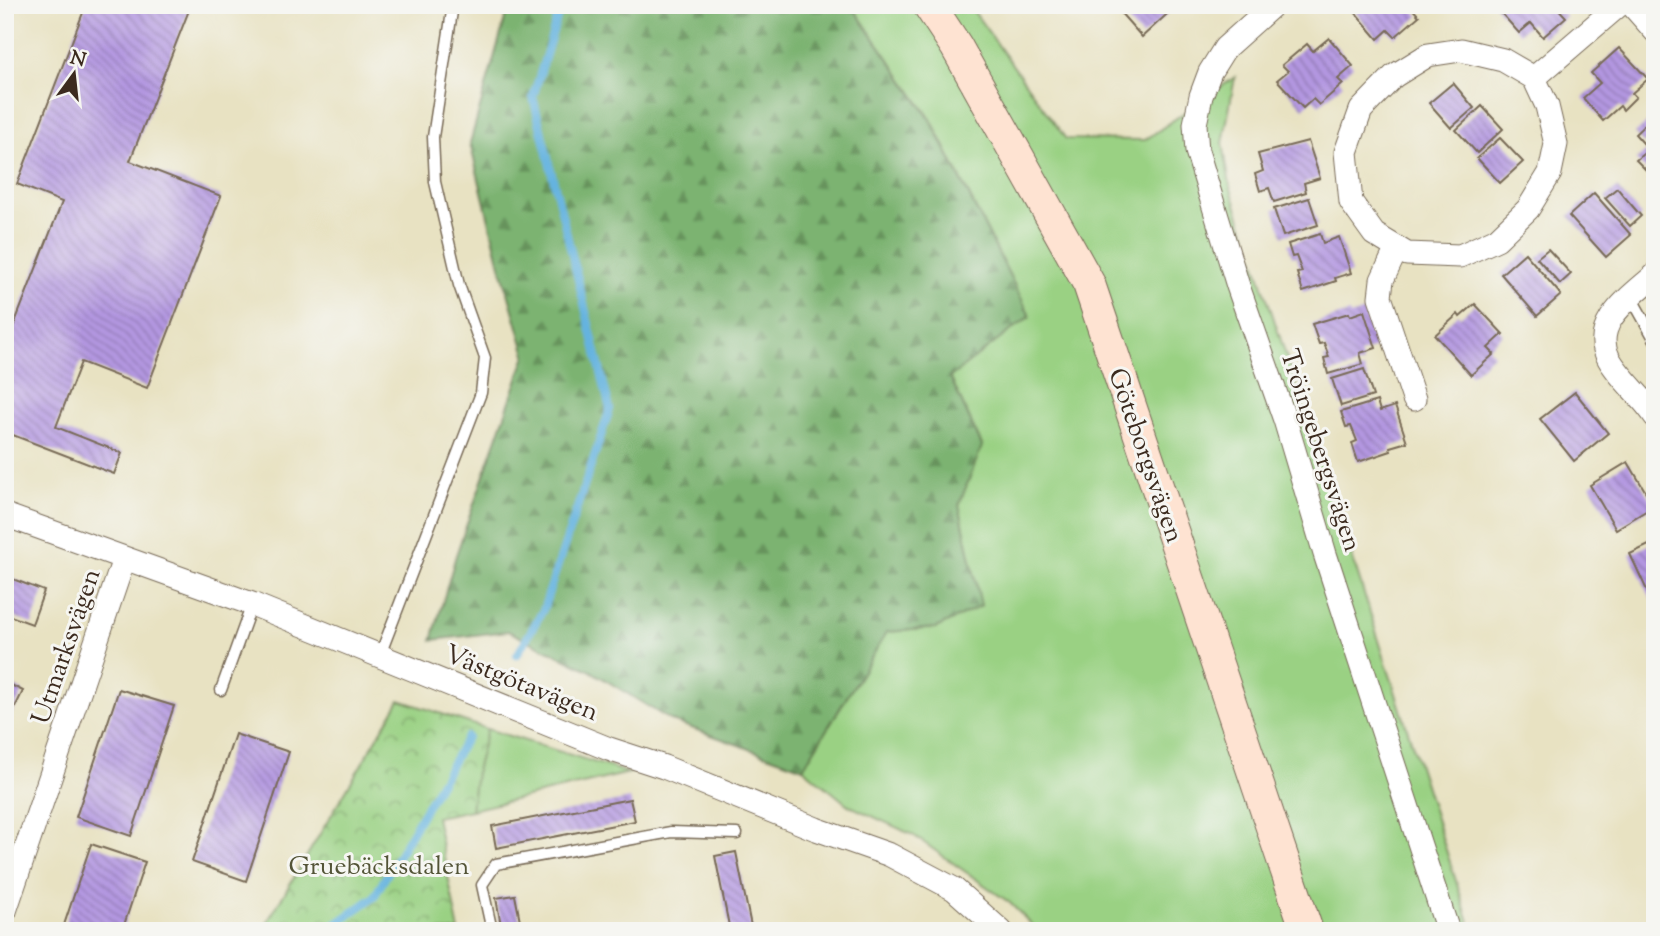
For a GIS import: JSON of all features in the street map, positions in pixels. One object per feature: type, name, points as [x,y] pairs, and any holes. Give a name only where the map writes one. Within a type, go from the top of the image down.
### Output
[{"type":"main road","name":"Göteborgsvägen","points":[[929,5],[956,46],[1089,284],[1307,931]]},
{"type":"street","name":"Tröingebergsvägen","points":[[1273,5],[1225,48],[1210,72],[1195,124],[1197,151],[1238,286],[1285,420],[1325,554],[1448,931]]},
{"type":"street","points":[[1534,78],[1619,5]]},
{"type":"street","points":[[1632,5],[1655,31]]},
{"type":"street","points":[[1461,50],[1503,60],[1534,78],[1546,106],[1556,144],[1550,173],[1528,209],[1497,239],[1460,256],[1407,254],[1374,234],[1351,202],[1346,152],[1361,110],[1394,76],[1428,55],[1461,50]]},
{"type":"street","points":[[1397,248],[1382,280],[1380,297],[1414,399]]},
{"type":"street","points":[[1655,275],[1620,306],[1606,328],[1603,341],[1609,359],[1655,416]]},
{"type":"street","name":"Västgötavägen","points":[[5,515],[252,604],[608,748],[664,766],[816,829],[890,855],[954,889],[1001,931]]},
{"type":"street","name":"Utmarksvägen","points":[[5,911],[124,559]]},
{"type":"lane","points":[[380,655],[481,393],[485,358],[459,285],[435,182],[433,136],[453,5]]},
{"type":"lane","points":[[1631,297],[1655,340]]},
{"type":"lane","points":[[221,690],[252,604]]},
{"type":"lane","points":[[492,931],[482,885],[496,864],[671,832],[737,834]]},
{"type":"green space","points":[[509,5],[851,5],[930,119],[1030,316],[950,377],[982,446],[959,505],[981,606],[936,628],[887,632],[803,768],[672,721],[589,670],[508,631],[432,640],[456,555],[526,355],[500,265],[470,143]]},
{"type":"green space","points":[[851,5],[969,5],[1066,139],[1145,140],[1235,77],[1223,143],[1230,186],[1472,931],[1038,931],[1010,903],[913,835],[848,805],[803,768],[887,632],[936,628],[981,606],[959,505],[982,445],[950,377],[1030,316],[931,119]]},
{"type":"green space","name":"Gruebäcksdalen","points":[[400,700],[487,729],[476,771],[471,810],[436,817],[459,931],[262,931]]},
{"type":"green space","points":[[487,729],[629,773],[471,810],[476,771]]},
{"type":"building","points":[[86,5],[191,5],[130,161],[221,196],[147,388],[81,362],[56,427],[122,453],[114,474],[5,432],[5,348],[62,202],[17,184]]},
{"type":"building","points":[[1126,5],[1177,5],[1142,37],[1119,11]]},
{"type":"building","points":[[1363,5],[1409,5],[1419,16],[1395,37],[1388,30],[1378,39],[1355,12]]},
{"type":"building","points":[[1494,5],[1555,5],[1566,17],[1543,37],[1531,23],[1519,33]]},
{"type":"building","points":[[1329,38],[1353,66],[1338,79],[1343,84],[1319,105],[1313,99],[1303,108],[1277,80],[1288,71],[1282,65],[1307,44],[1313,51]]},
{"type":"building","points":[[1619,48],[1648,79],[1632,93],[1636,97],[1623,110],[1620,106],[1603,121],[1583,98],[1600,83],[1591,73]]},
{"type":"building","points":[[1453,83],[1474,108],[1451,128],[1429,103]]},
{"type":"building","points":[[1482,106],[1503,129],[1477,153],[1456,130]]},
{"type":"building","points":[[1655,115],[1655,134],[1644,144],[1635,134]]},
{"type":"building","points":[[1500,138],[1523,162],[1500,183],[1477,158]]},
{"type":"building","points":[[1308,141],[1320,178],[1304,183],[1306,192],[1274,202],[1269,188],[1260,191],[1255,174],[1263,171],[1258,154]]},
{"type":"building","points":[[1655,144],[1655,179],[1636,160]]},
{"type":"building","points":[[1617,188],[1641,216],[1630,226],[1605,198]]},
{"type":"building","points":[[1594,193],[1631,235],[1606,257],[1569,216]]},
{"type":"building","points":[[1309,198],[1318,225],[1283,236],[1274,209]]},
{"type":"building","points":[[1320,234],[1323,243],[1339,237],[1351,273],[1303,292],[1297,273],[1302,272],[1296,256],[1292,257],[1288,244]]},
{"type":"building","points":[[1548,249],[1571,274],[1560,284],[1537,258]]},
{"type":"building","points":[[1525,253],[1561,295],[1537,316],[1501,274]]},
{"type":"building","points":[[1475,304],[1503,334],[1488,348],[1494,354],[1471,375],[1435,335],[1458,314],[1460,317]]},
{"type":"building","points":[[1364,311],[1376,348],[1360,353],[1363,364],[1328,374],[1324,358],[1329,357],[1324,343],[1319,344],[1312,324]]},
{"type":"building","points":[[1364,369],[1373,396],[1341,406],[1332,379]]},
{"type":"building","points":[[1575,392],[1608,433],[1574,461],[1540,419]]},
{"type":"building","points":[[1377,401],[1380,411],[1395,406],[1407,442],[1390,447],[1391,451],[1358,462],[1352,443],[1357,441],[1351,426],[1346,427],[1341,412]]},
{"type":"building","points":[[1628,462],[1654,506],[1616,529],[1590,485]]},
{"type":"building","points":[[1655,542],[1655,599],[1652,601],[1630,554]]},
{"type":"building","points":[[5,576],[44,591],[32,624],[5,614]]},
{"type":"building","points":[[5,682],[23,691],[5,728]]},
{"type":"building","points":[[119,689],[174,706],[131,836],[76,817]]},
{"type":"building","points":[[235,734],[289,752],[246,881],[192,862]]},
{"type":"building","points":[[630,799],[635,821],[496,848],[492,826]]},
{"type":"building","points":[[91,844],[145,862],[122,931],[62,931]]},
{"type":"building","points":[[736,852],[752,931],[730,931],[715,856]]},
{"type":"building","points":[[515,895],[522,931],[502,931],[496,898]]},
{"type":"waterway","points":[[517,655],[543,610],[610,409],[533,97],[561,5]]},
{"type":"waterway","points":[[326,931],[374,897],[467,737]]}]
